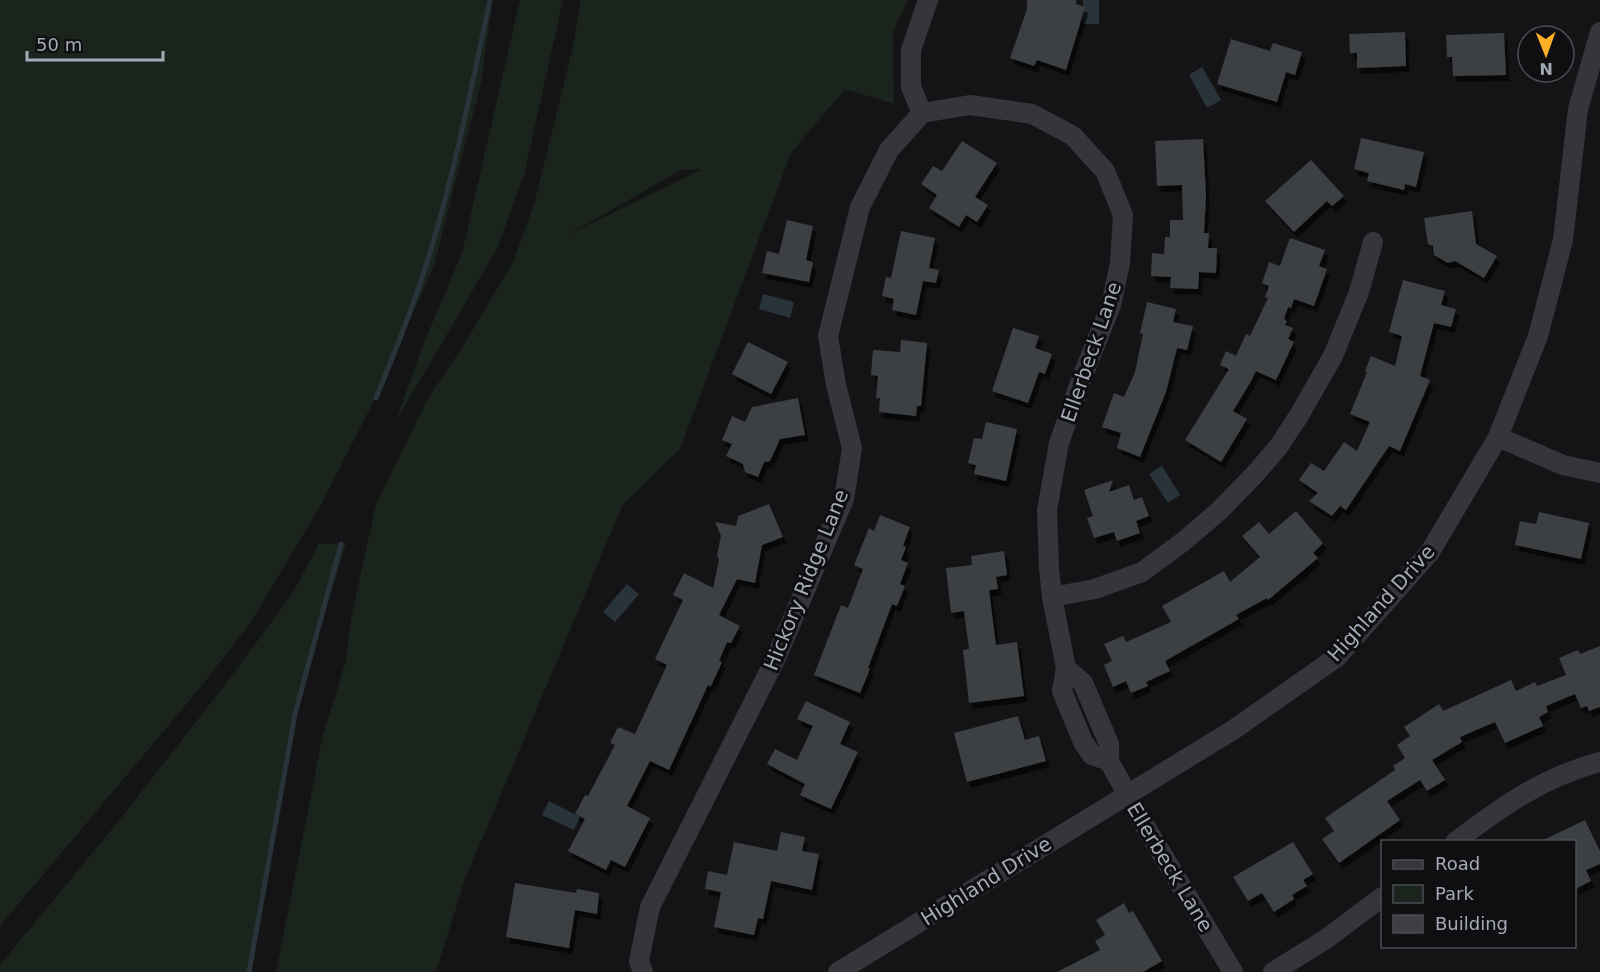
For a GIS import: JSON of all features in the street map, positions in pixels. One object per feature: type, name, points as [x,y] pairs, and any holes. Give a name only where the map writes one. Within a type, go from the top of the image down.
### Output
[{"type":"street","points":[[922,114],[911,87],[911,50],[928,0]]},
{"type":"street","name":"Highland Drive","points":[[838,972],[1233,730],[1337,657],[1430,552],[1498,437],[1538,336],[1563,240],[1578,109],[1600,32]]},
{"type":"street","name":"Ellerbeck Lane","points":[[922,114],[970,105],[1032,114],[1073,136],[1106,171],[1123,214],[1120,263],[1111,305],[1059,443],[1047,510],[1052,597],[1066,668],[1083,683],[1109,744],[1109,761],[1233,972]]},
{"type":"street","name":"Hickory Ridge Lane","points":[[642,972],[639,961],[650,907],[776,658],[844,499],[852,448],[836,385],[828,336],[860,207],[889,150],[922,114]]},
{"type":"street","points":[[1052,597],[1095,589],[1142,572],[1220,511],[1256,473],[1279,446],[1333,356],[1359,292],[1373,242]]},
{"type":"street","points":[[1498,437],[1563,465],[1600,473]]},
{"type":"street","points":[[1458,840],[1495,811],[1523,794],[1555,778],[1600,762]]},
{"type":"street","points":[[1273,972],[1326,939],[1381,898]]},
{"type":"green space","points":[[0,0],[483,0],[492,4],[481,83],[434,265],[379,391],[320,506],[252,621],[199,689],[0,926]]},
{"type":"green space","points":[[520,0],[563,0],[524,175],[497,249],[396,421],[423,345],[462,253]]},
{"type":"green space","points":[[581,0],[908,0],[893,32],[894,104],[845,89],[791,153],[680,449],[623,504],[464,882],[436,972],[276,972],[322,739],[346,660],[351,619],[376,504],[428,398],[462,348],[514,260],[535,201],[573,46]],"holes":[[[681,170],[700,170],[568,235]]]},
{"type":"green space","points":[[346,543],[296,708],[247,972],[0,972],[0,965],[117,823],[224,686],[292,594],[319,544]]},
{"type":"shaded area","points":[[1083,0],[1099,0],[1099,24],[1083,24]]},
{"type":"shaded area","points":[[1202,67],[1221,100],[1207,108],[1189,75]]},
{"type":"shaded area","points":[[763,294],[794,302],[790,318],[759,309]]},
{"type":"shaded area","points":[[1162,466],[1180,495],[1168,503],[1149,474]]},
{"type":"shaded area","points":[[627,584],[639,594],[615,622],[603,612]]},
{"type":"shaded area","points":[[549,801],[580,817],[574,830],[542,815]]},
{"type":"building","points":[[1027,0],[1076,0],[1076,4],[1085,7],[1066,70],[1037,60],[1034,66],[1010,58],[1027,9]]},
{"type":"building","points":[[1405,32],[1406,66],[1357,68],[1357,53],[1350,53],[1349,34]]},
{"type":"building","points":[[1504,33],[1506,75],[1453,76],[1452,57],[1447,57],[1446,35]]},
{"type":"building","points":[[1231,39],[1270,51],[1273,43],[1302,52],[1295,75],[1286,72],[1277,102],[1217,84]]},
{"type":"building","points":[[1361,138],[1424,152],[1416,187],[1405,184],[1404,190],[1367,181],[1369,173],[1354,169]]},
{"type":"building","points":[[1203,139],[1206,196],[1204,233],[1209,233],[1208,248],[1217,248],[1216,273],[1199,272],[1198,289],[1170,288],[1171,277],[1151,276],[1152,253],[1164,254],[1165,237],[1170,237],[1170,220],[1183,220],[1182,185],[1157,186],[1155,141]]},
{"type":"building","points":[[962,141],[997,163],[975,197],[988,205],[977,222],[966,215],[959,227],[929,208],[937,195],[921,184],[933,166],[942,171]]},
{"type":"building","points":[[1311,160],[1344,196],[1332,206],[1327,201],[1294,232],[1265,201]]},
{"type":"building","points":[[1472,211],[1476,244],[1497,256],[1484,278],[1455,261],[1448,263],[1434,255],[1433,246],[1428,244],[1424,218]]},
{"type":"building","points":[[787,220],[813,226],[806,260],[813,262],[809,282],[762,273],[767,251],[779,254]]},
{"type":"building","points":[[901,231],[935,238],[929,268],[939,270],[936,283],[923,281],[916,315],[892,310],[894,299],[882,296],[886,277],[891,278]]},
{"type":"building","points":[[1290,238],[1325,250],[1319,266],[1327,269],[1314,306],[1294,299],[1291,308],[1288,307],[1284,319],[1287,321],[1285,325],[1293,328],[1288,339],[1294,342],[1276,380],[1256,371],[1233,411],[1247,419],[1221,462],[1185,440],[1229,369],[1220,365],[1226,351],[1236,356],[1246,334],[1250,336],[1268,298],[1265,297],[1269,286],[1262,283],[1269,262],[1280,266]]},
{"type":"building","points":[[1403,280],[1445,291],[1441,305],[1456,309],[1451,327],[1434,323],[1420,376],[1430,380],[1400,451],[1389,446],[1346,510],[1340,506],[1332,516],[1309,501],[1318,493],[1299,480],[1311,463],[1324,471],[1344,442],[1357,451],[1370,422],[1350,414],[1371,356],[1395,366],[1402,336],[1389,332]]},
{"type":"building","points":[[1147,302],[1176,309],[1173,322],[1193,326],[1187,350],[1177,348],[1166,392],[1140,457],[1117,448],[1121,433],[1102,427],[1114,393],[1124,397],[1135,372]]},
{"type":"building","points":[[1013,328],[1039,336],[1035,348],[1052,354],[1045,374],[1039,372],[1028,403],[992,391]]},
{"type":"building","points":[[901,340],[927,343],[921,406],[917,406],[916,416],[879,412],[880,398],[876,398],[878,376],[871,375],[873,350],[900,352]]},
{"type":"building","points":[[748,342],[788,362],[771,394],[732,374]]},
{"type":"building","points":[[798,398],[805,435],[780,439],[770,461],[764,462],[758,477],[745,472],[743,464],[726,456],[732,444],[722,440],[732,416],[745,422],[752,407]]},
{"type":"building","points":[[986,422],[1017,429],[1006,481],[974,474],[976,465],[968,463],[974,438],[982,439]]},
{"type":"building","points":[[1113,480],[1109,492],[1129,485],[1134,500],[1142,497],[1149,516],[1136,521],[1140,533],[1117,541],[1114,532],[1094,538],[1087,518],[1093,516],[1084,490]]},
{"type":"building","points":[[769,504],[783,537],[762,545],[755,583],[737,579],[719,615],[740,626],[731,643],[727,642],[719,661],[722,662],[711,686],[708,685],[669,770],[650,761],[627,806],[650,818],[625,867],[611,860],[606,870],[568,851],[585,819],[575,814],[585,795],[588,796],[615,745],[610,743],[618,727],[635,734],[667,665],[655,659],[683,600],[673,595],[684,573],[713,588],[721,536],[715,522],[736,526],[738,516]]},
{"type":"building","points":[[1296,511],[1323,543],[1313,553],[1318,558],[1268,600],[1267,598],[1236,615],[1239,619],[1165,661],[1170,671],[1146,682],[1148,686],[1131,693],[1126,681],[1113,687],[1104,665],[1112,661],[1104,644],[1123,636],[1126,642],[1171,622],[1162,606],[1224,571],[1230,582],[1260,557],[1242,536],[1259,522],[1269,534]]},
{"type":"building","points":[[1539,512],[1589,523],[1581,559],[1515,545],[1520,521],[1536,524]]},
{"type":"building","points":[[880,515],[910,527],[901,560],[908,563],[900,584],[905,586],[897,606],[892,604],[860,693],[814,675],[841,605],[848,608],[863,569],[854,565],[869,528],[874,531]]},
{"type":"building","points":[[1004,551],[1007,575],[996,577],[998,589],[989,590],[996,645],[1017,642],[1024,696],[969,703],[963,650],[969,649],[964,611],[951,613],[946,568],[972,565],[971,556]]},
{"type":"building","points":[[1600,646],[1600,707],[1589,711],[1587,706],[1581,708],[1575,694],[1546,706],[1548,712],[1539,717],[1543,726],[1505,743],[1495,722],[1460,737],[1462,742],[1432,760],[1445,780],[1427,791],[1420,780],[1387,801],[1400,820],[1339,863],[1322,839],[1334,831],[1325,818],[1395,770],[1393,766],[1405,758],[1397,745],[1410,736],[1404,727],[1439,704],[1443,711],[1511,680],[1516,691],[1535,682],[1537,686],[1566,675],[1559,658],[1578,650],[1580,654]]},
{"type":"building","points":[[806,701],[850,722],[840,744],[858,752],[831,809],[800,795],[805,784],[767,764],[775,749],[797,760],[813,726],[797,719]]},
{"type":"building","points":[[1018,716],[1025,740],[1039,736],[1046,761],[967,782],[954,733]]},
{"type":"building","points":[[1585,820],[1600,851],[1600,864],[1586,870],[1591,881],[1576,888],[1576,840],[1543,840]]},
{"type":"building","points":[[781,832],[805,837],[802,851],[819,854],[812,890],[771,881],[763,919],[758,918],[754,935],[714,927],[721,892],[705,889],[708,871],[727,875],[734,842],[777,851]]},
{"type":"building","points":[[1293,842],[1313,874],[1303,880],[1307,886],[1292,895],[1294,899],[1274,912],[1262,893],[1248,901],[1233,877]]},
{"type":"building","points":[[515,883],[576,893],[577,889],[599,893],[597,914],[575,910],[569,948],[506,937]]},
{"type":"building","points":[[1124,903],[1129,913],[1133,911],[1162,961],[1143,972],[1057,972],[1100,950],[1095,941],[1105,935],[1096,920]]},
{"type":"waterway","points":[[376,398],[412,306],[440,218],[490,0]]},
{"type":"waterway","points":[[249,972],[295,714],[341,544]]}]
